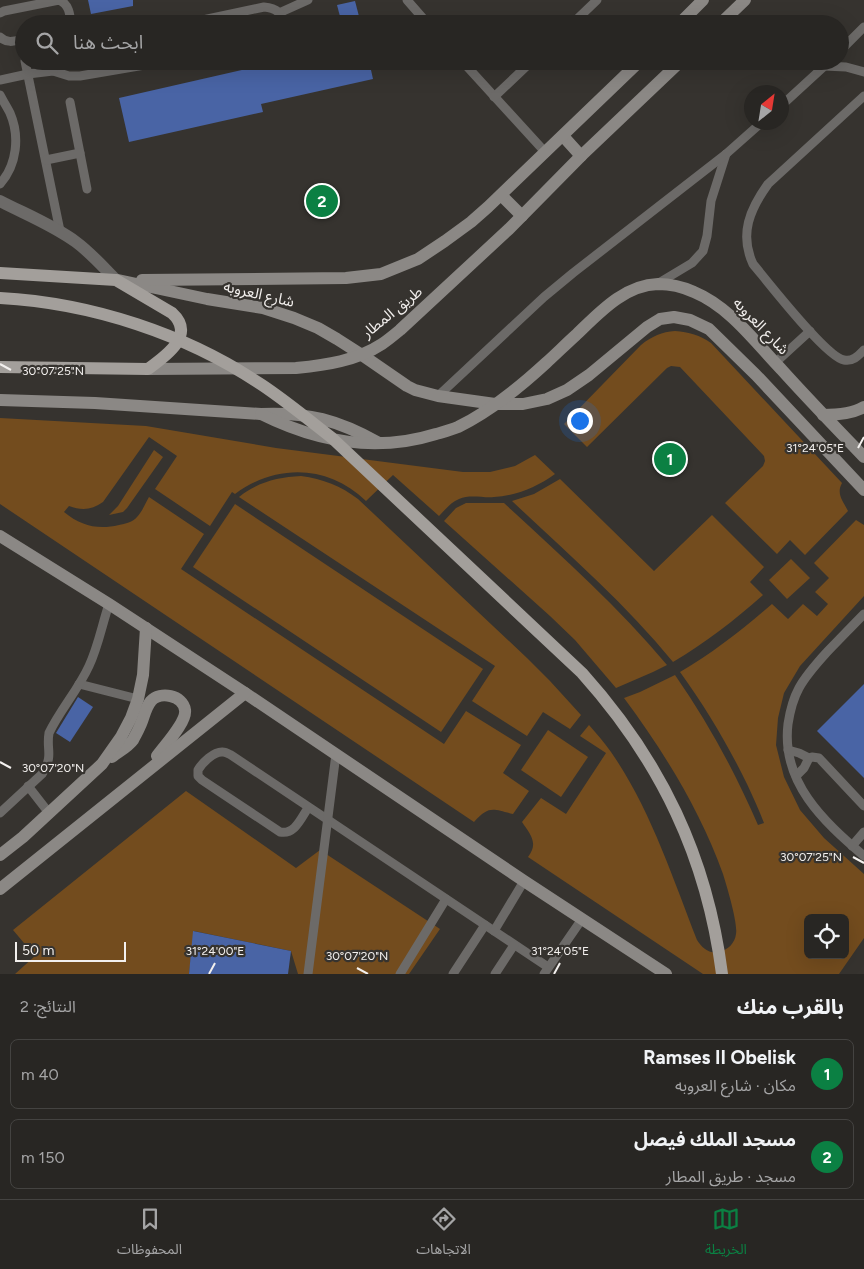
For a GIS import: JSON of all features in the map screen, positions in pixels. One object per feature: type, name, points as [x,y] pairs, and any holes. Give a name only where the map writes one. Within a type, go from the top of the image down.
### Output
[{"type":"main road","points":[[688,15],[703,0]]},
{"type":"main road","points":[[729,15],[745,0]]},
{"type":"main road","name":"طريق المطار","points":[[0,274],[116,280],[346,278],[381,274],[418,259],[471,222],[546,153],[631,70]]},
{"type":"main road","name":"طريق المطار","points":[[0,367],[296,368],[320,366],[362,355],[381,345],[400,330],[522,216],[581,156],[672,70]]},
{"type":"main road","points":[[563,136],[581,156]]},
{"type":"main road","points":[[501,195],[522,216]]},
{"type":"main road","points":[[116,280],[166,309],[178,319],[180,324],[180,335],[176,343],[166,355],[148,369]]},
{"type":"main road","name":"شارع العروبه","points":[[116,280],[206,299],[263,308],[294,318],[318,328],[407,386],[426,394],[495,404],[523,404],[547,399],[567,390],[589,376],[647,327],[660,319],[674,317],[690,320],[710,329],[864,490]]},
{"type":"main road","name":"شارع العروبه","points":[[495,404],[564,347],[604,307],[622,295],[657,284],[677,286],[696,293],[719,306],[737,322],[864,457]]},
{"type":"main road","points":[[0,298],[57,305],[100,314],[143,327],[184,343],[224,362],[262,384],[332,438],[582,673],[602,695],[636,741],[666,791],[690,844],[708,898],[722,974]]},
{"type":"main road","points":[[0,400],[96,403],[303,415],[343,425],[379,443]]},
{"type":"main road","points":[[261,414],[299,431],[319,437],[359,444],[411,441],[457,428],[495,404]]},
{"type":"main road","points":[[823,415],[837,415],[857,411],[864,407]]},
{"type":"main road","points":[[1,538],[109,604],[245,693],[659,972]]},
{"type":"main road","points":[[102,764],[121,737],[138,699],[143,675],[146,628]]},
{"type":"main road","points":[[0,889],[245,693]]},
{"type":"main road","points":[[0,855],[102,764],[132,742],[150,702],[157,696],[163,695],[177,698],[185,711],[183,719],[147,770]]},
{"type":"street","points":[[0,201],[60,232],[84,248],[116,280]]},
{"type":"lane","points":[[0,13],[59,0],[68,7],[69,15]]},
{"type":"lane","points":[[223,15],[254,8],[276,7],[308,0]]},
{"type":"lane","points":[[407,0],[420,15]]},
{"type":"lane","points":[[581,15],[597,0]]},
{"type":"lane","points":[[849,41],[864,27]]},
{"type":"lane","points":[[0,37],[6,42],[15,41]]},
{"type":"lane","points":[[849,68],[864,72]]},
{"type":"lane","points":[[27,70],[60,232]]},
{"type":"lane","points":[[0,80],[53,71],[69,76],[80,76],[105,70]]},
{"type":"lane","points":[[470,70],[546,153]]},
{"type":"lane","points":[[494,97],[522,70]]},
{"type":"lane","points":[[789,99],[820,70]]},
{"type":"lane","points":[[0,95],[10,114],[16,138],[11,169],[0,184]]},
{"type":"lane","points":[[864,96],[768,184],[752,209],[746,243],[748,255],[753,264],[795,315],[836,356],[848,361],[854,359],[864,350]]},
{"type":"lane","points":[[70,102],[87,189]]},
{"type":"lane","points":[[438,396],[544,297],[726,154],[753,130]]},
{"type":"lane","points":[[46,160],[80,152]]},
{"type":"lane","points":[[657,284],[692,263],[703,251],[706,243],[711,201],[726,154]]},
{"type":"lane","points":[[775,363],[810,331]]},
{"type":"lane","points":[[0,813],[42,774],[46,767],[50,758],[48,739],[50,733],[94,654],[109,604]]},
{"type":"lane","points":[[864,614],[814,666],[799,687],[790,711],[787,737],[790,763],[800,787],[826,821],[864,856]]},
{"type":"lane","points":[[79,684],[138,699]]},
{"type":"lane","points":[[788,750],[809,758],[816,757],[821,760],[864,806]]},
{"type":"lane","points":[[308,808],[295,829],[287,833],[280,832],[202,780],[198,776],[198,770],[201,764],[215,754],[227,753],[494,931],[546,971],[582,919]]},
{"type":"lane","points":[[308,974],[336,754]]},
{"type":"lane","points":[[796,776],[804,768],[809,758]]},
{"type":"lane","points":[[28,786],[49,812]]},
{"type":"lane","points":[[852,846],[864,832]]},
{"type":"lane","points":[[494,931],[524,881]]},
{"type":"lane","points":[[400,974],[446,899]]},
{"type":"lane","points":[[453,974],[484,925]]},
{"type":"lane","points":[[495,974],[514,945]]},
{"type":"shaded area","points":[[675,331],[694,334],[711,343],[842,483],[840,494],[848,511],[805,555],[790,540],[777,554],[725,503],[763,466],[764,456],[680,367],[671,366],[667,368],[587,447],[564,424],[641,345],[657,335]]},
{"type":"shaded area","points":[[0,418],[146,426],[276,448],[463,472],[490,472],[515,466],[535,455],[555,474],[534,487],[518,493],[494,497],[467,497],[456,500],[439,516],[393,475],[366,501],[336,480],[302,472],[268,477],[251,484],[235,494],[232,492],[210,526],[155,489],[177,456],[149,437],[103,502],[87,509],[69,506],[64,512],[83,524],[97,527],[111,526],[135,519],[149,497],[204,534],[181,569],[444,744],[466,711],[521,745],[503,773],[529,791],[513,814],[492,810],[484,813],[474,822],[0,504]]},
{"type":"shaded area","points":[[154,450],[163,457],[127,508],[123,512],[109,515],[118,506]]},
{"type":"shaded area","points":[[301,476],[331,484],[345,490],[358,499],[550,681],[581,715],[570,729],[543,712],[527,736],[472,701],[495,666],[239,497],[268,481]]},
{"type":"shaded area","points":[[560,479],[654,571],[712,515],[764,567],[750,582],[763,595],[720,631],[673,662],[655,640],[615,599],[512,501],[534,494]]},
{"type":"shaded area","points":[[466,503],[504,503],[609,602],[667,665],[616,688],[575,640],[444,521],[456,508]]},
{"type":"shaded area","points":[[235,504],[483,669],[441,732],[193,567]]},
{"type":"shaded area","points":[[856,520],[864,525],[864,596],[800,666],[784,693],[778,718],[776,745],[784,777],[800,810],[824,838],[864,874],[864,938],[839,974],[703,974],[528,857],[533,843],[522,822],[541,798],[566,814],[606,753],[580,736],[589,725],[611,752],[649,819],[697,940],[704,948],[712,952],[719,952],[728,948],[733,943],[735,937],[735,922],[725,880],[714,850],[680,782],[624,698],[675,675],[699,711],[720,748],[758,825],[764,823],[747,784],[724,741],[699,699],[680,672],[728,640],[772,604],[788,619],[803,604],[817,616],[828,604],[815,592],[829,578],[814,563]]},
{"type":"shaded area","points":[[791,559],[810,578],[787,599],[769,580]]},
{"type":"shaded area","points":[[548,730],[588,757],[561,797],[521,770]]},
{"type":"shaded area","points":[[186,791],[296,868],[320,850],[440,929],[409,974],[298,974],[291,951],[194,931],[189,974],[15,974],[35,956],[13,930]]},
{"type":"building","points":[[88,0],[133,0],[133,6],[91,14]]},
{"type":"building","points":[[355,1],[359,15],[340,15],[337,5]]},
{"type":"building","points":[[242,70],[371,70],[373,79],[261,104],[263,112],[129,142],[119,98]]},
{"type":"building","points":[[864,684],[864,778],[817,731]]},
{"type":"building","points":[[78,697],[93,707],[70,742],[56,733]]},
{"type":"building","points":[[193,931],[291,951],[288,974],[189,974]]},
{"type":"place","name":"مسجد الملك فيصل","points":[[322,201]]},
{"type":"place","name":"Ramses II Obelisk","points":[[670,459]]}]
